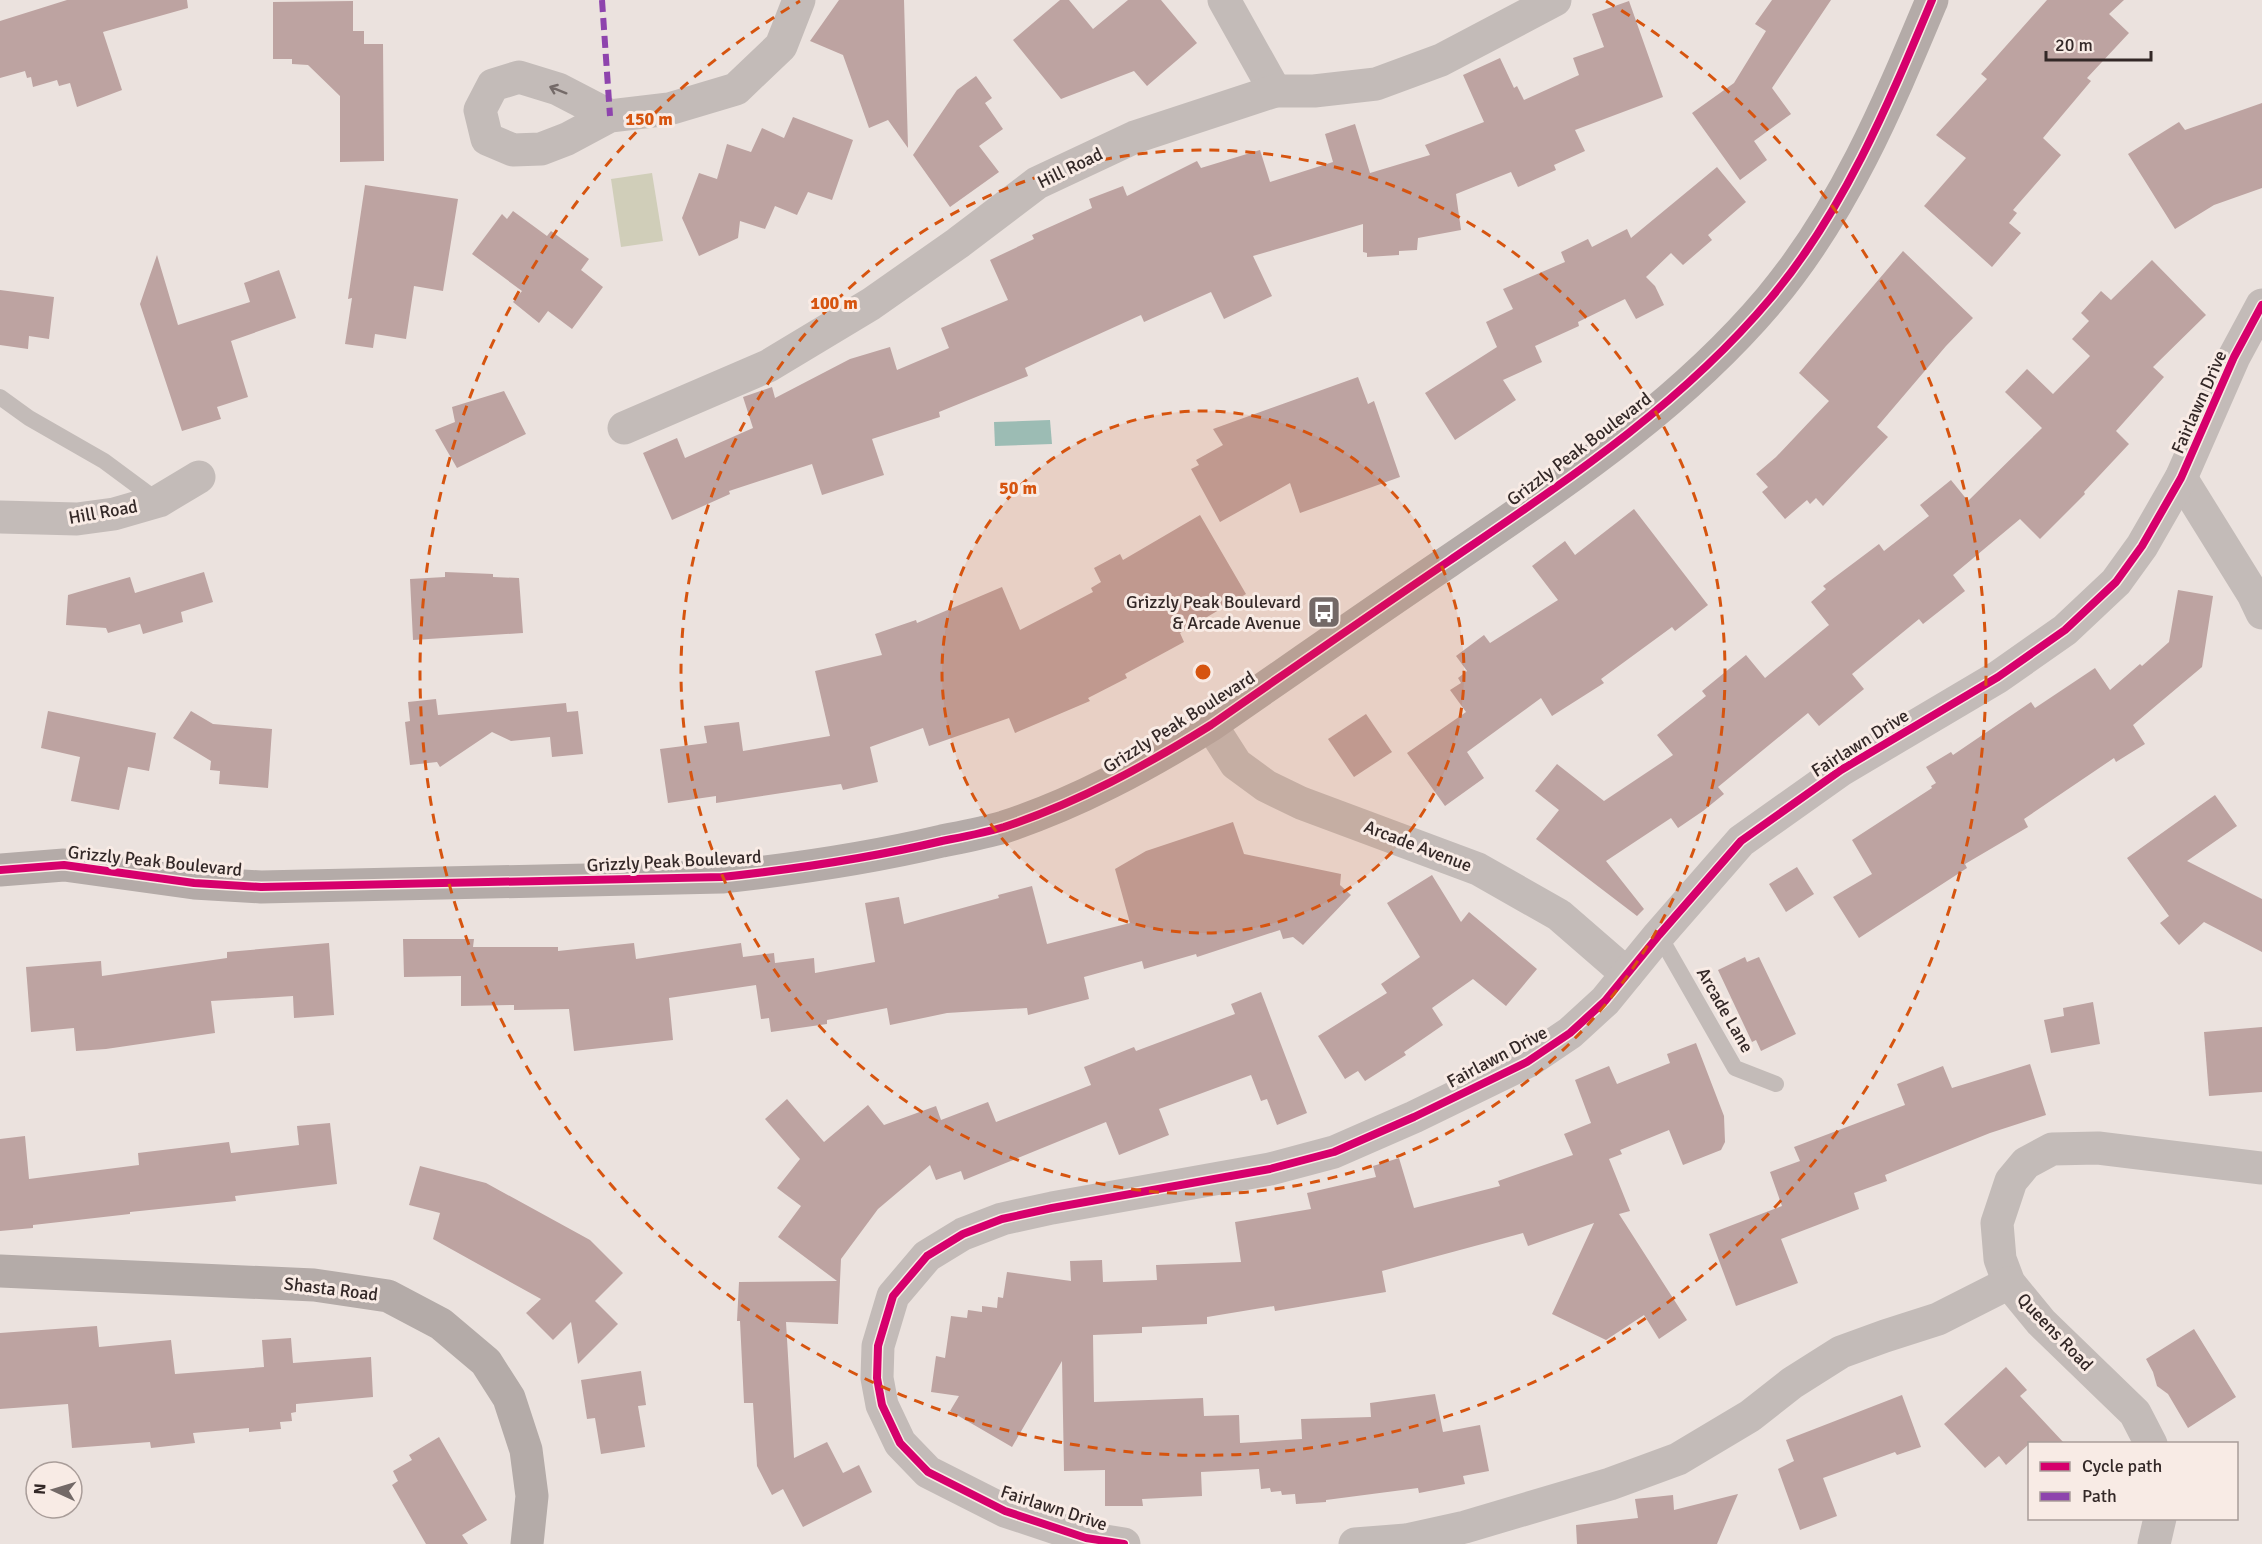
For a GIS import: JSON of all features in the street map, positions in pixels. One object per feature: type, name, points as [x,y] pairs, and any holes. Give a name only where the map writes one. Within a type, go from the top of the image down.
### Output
[{"type":"street","points":[[610,116],[669,109],[736,89],[781,46],[799,0]]},
{"type":"street","points":[[1224,0],[1275,91]]},
{"type":"street","name":"Hill Road","points":[[624,428],[768,366],[871,304],[958,243],[1037,183],[1135,137],[1275,91],[1314,91],[1376,84],[1441,60],[1555,0]]},
{"type":"street","name":"Grizzly Peak Boulevard","points":[[0,870],[64,865],[194,883],[261,887],[663,879],[770,872],[895,852],[1003,827],[1099,789],[1171,750],[1211,725],[1542,497],[1646,420],[1719,356],[1777,290],[1815,238],[1853,176],[1886,111],[1932,0]]},
{"type":"street","name":"Fairlawn Drive","points":[[1124,1544],[1086,1538],[1005,1511],[928,1472],[900,1443],[882,1405],[877,1378],[878,1346],[893,1296],[927,1256],[963,1234],[1002,1220],[1052,1208],[1270,1169],[1334,1152],[1414,1117],[1527,1062],[1570,1033],[1605,1001],[1741,841],[1841,770],[1998,677],[2065,630],[2116,582],[2142,546],[2181,478],[2234,357],[2262,305]]},
{"type":"street","name":"Hill Road","points":[[0,517],[77,519],[114,514],[159,501],[199,477]]},
{"type":"street","points":[[2181,478],[2253,594],[2262,613]]},
{"type":"street","name":"Arcade Avenue","points":[[1211,725],[1236,764],[1266,786],[1301,803],[1478,869],[1559,915],[1628,974]]},
{"type":"street","name":"Queens Road","points":[[2150,1442],[2135,1413],[2041,1322],[2009,1283],[2000,1259],[1997,1223],[2011,1180],[2026,1163],[2052,1149],[2098,1148],[2262,1168]]},
{"type":"street","name":"Shasta Road","points":[[0,1270],[314,1284],[388,1296],[441,1324],[486,1362],[509,1398],[526,1450],[532,1496],[527,1544]]},
{"type":"street","points":[[1355,1544],[1406,1540],[1465,1527],[1610,1484],[1678,1459],[1750,1416],[1792,1383],[1841,1352],[1885,1335],[1938,1319],[2009,1283]]},
{"type":"street","points":[[2154,1544],[2160,1520]]},
{"type":"lane","points":[[0,397],[29,418],[104,461],[159,501]]},
{"type":"lane","name":"Arcade Lane","points":[[1659,935],[1735,1068],[1776,1084]]},
{"type":"shaded area","points":[[652,173],[663,241],[621,247],[611,179]]},
{"type":"water","points":[[1050,420],[1052,444],[995,446],[994,422]]},
{"type":"building","points":[[67,0],[187,0],[188,8],[103,32],[122,90],[77,107],[70,83],[59,86],[57,80],[33,87],[31,77],[27,78],[25,71],[0,78],[0,21]]},
{"type":"building","points":[[839,0],[904,0],[908,148],[888,120],[869,128],[843,55],[810,41]]},
{"type":"building","points":[[1060,0],[1069,0],[1093,29],[1128,0],[1161,0],[1197,43],[1147,86],[1134,71],[1061,99],[1013,40]]},
{"type":"building","points":[[1772,0],[1831,0],[1772,88],[1791,114],[1754,141],[1767,160],[1740,180],[1692,113],[1734,83],[1766,31],[1755,24]]},
{"type":"building","points":[[2047,0],[2124,0],[2109,14],[2129,33],[2087,78],[2091,81],[2043,138],[2061,155],[2013,210],[2017,213],[2009,223],[2021,233],[1992,267],[1924,206],[1966,158],[1936,135],[1987,79],[1981,74]]},
{"type":"building","points":[[353,1],[353,31],[364,31],[364,44],[383,44],[384,161],[340,162],[340,96],[308,65],[292,64],[292,59],[273,59],[273,2]]},
{"type":"building","points":[[1629,1],[1663,97],[1575,130],[1585,151],[1554,165],[1556,170],[1518,187],[1511,172],[1456,194],[1461,230],[1418,238],[1417,250],[1399,251],[1399,255],[1367,257],[1367,253],[1363,252],[1363,224],[1253,256],[1272,296],[1224,319],[1211,292],[1144,322],[1141,315],[1042,360],[1025,368],[1028,376],[939,412],[940,417],[872,439],[884,475],[822,495],[812,464],[729,491],[730,494],[672,520],[643,453],[677,438],[685,458],[753,428],[743,397],[772,387],[775,398],[850,359],[890,347],[897,370],[949,348],[941,328],[1008,300],[990,260],[1034,239],[1032,235],[1092,208],[1089,199],[1123,186],[1127,196],[1197,161],[1201,168],[1260,150],[1270,182],[1333,162],[1325,134],[1355,124],[1370,173],[1430,155],[1425,145],[1484,122],[1463,75],[1500,58],[1514,88],[1517,86],[1524,100],[1579,75],[1573,58],[1604,47],[1592,14]]},
{"type":"building","points":[[976,76],[992,98],[985,103],[1003,129],[979,146],[999,172],[950,207],[913,155],[957,90]]},
{"type":"building","points":[[2262,103],[2262,188],[2214,205],[2175,229],[2128,154],[2179,122],[2185,130]]},
{"type":"building","points":[[793,117],[853,140],[832,200],[808,192],[797,215],[775,206],[765,229],[740,221],[738,238],[699,256],[682,218],[699,173],[717,179],[727,144],[751,152],[762,128],[784,138]]},
{"type":"building","points":[[1717,167],[1746,202],[1708,235],[1712,240],[1683,265],[1671,253],[1646,277],[1655,286],[1664,305],[1636,319],[1625,299],[1578,322],[1579,326],[1535,346],[1542,362],[1503,380],[1516,400],[1455,440],[1425,393],[1497,347],[1486,322],[1513,309],[1503,289],[1565,262],[1561,252],[1588,239],[1592,247],[1627,229],[1631,238]]},
{"type":"building","points":[[365,185],[458,199],[443,291],[414,286],[406,339],[375,334],[373,348],[345,344],[352,298],[348,299]]},
{"type":"building","points":[[513,211],[547,236],[551,231],[589,259],[581,270],[603,287],[572,329],[548,311],[539,323],[513,302],[522,291],[472,254],[502,214],[507,219]]},
{"type":"building","points":[[1903,251],[1973,318],[1877,427],[1888,437],[1823,506],[1816,498],[1810,504],[1807,500],[1785,519],[1762,492],[1768,487],[1756,474],[1776,457],[1829,401],[1799,373]]},
{"type":"building","points":[[157,255],[178,325],[250,302],[244,283],[279,270],[296,318],[231,341],[248,397],[217,407],[221,419],[182,431],[140,304]]},
{"type":"building","points":[[2152,260],[2206,315],[2153,367],[2164,377],[2116,431],[2129,444],[2084,492],[2085,494],[2040,539],[2020,519],[1953,575],[1965,591],[1923,624],[1919,619],[1852,674],[1864,689],[1819,726],[1808,713],[1718,787],[1724,794],[1678,828],[1671,818],[1606,861],[1644,909],[1637,916],[1536,839],[1559,810],[1535,791],[1557,764],[1604,801],[1673,755],[1657,735],[1706,696],[1702,691],[1746,655],[1765,678],[1829,625],[1811,602],[1826,589],[1823,586],[1879,544],[1884,551],[1929,516],[1920,505],[1951,480],[1968,501],[2042,428],[2005,392],[2027,369],[2053,394],[2090,356],[2072,339],[2089,321],[2081,313],[2101,291],[2111,300]]},
{"type":"building","points":[[0,290],[54,297],[49,339],[29,336],[28,349],[0,345]]},
{"type":"building","points":[[1358,377],[1368,404],[1374,401],[1400,477],[1300,513],[1290,483],[1220,522],[1191,469],[1199,465],[1196,460],[1223,445],[1213,429]]},
{"type":"building","points":[[504,391],[526,434],[457,468],[435,430],[455,422],[452,407]]},
{"type":"building","points":[[1634,509],[1708,605],[1675,631],[1672,627],[1601,679],[1604,683],[1552,716],[1541,698],[1467,752],[1484,778],[1445,806],[1407,753],[1466,712],[1450,690],[1461,683],[1458,678],[1467,671],[1456,656],[1484,635],[1490,643],[1558,600],[1532,566],[1565,541],[1575,555]]},
{"type":"building","points":[[1200,515],[1246,594],[1180,633],[1184,642],[1125,674],[1127,678],[1088,698],[1090,701],[1015,733],[1009,718],[929,746],[923,728],[870,747],[878,782],[843,790],[841,784],[716,803],[716,796],[668,803],[660,749],[707,743],[704,726],[739,722],[743,751],[830,736],[815,671],[882,655],[875,634],[916,620],[917,623],[1002,587],[1020,630],[1093,592],[1091,588],[1101,582],[1094,568],[1120,554],[1123,560]]},
{"type":"building","points":[[204,572],[213,602],[181,612],[183,622],[143,634],[140,624],[108,633],[106,628],[66,625],[68,595],[130,577],[135,593]]},
{"type":"building","points":[[445,572],[493,574],[493,577],[519,578],[523,633],[413,640],[410,579],[445,577]]},
{"type":"building","points":[[2178,590],[2213,596],[2202,667],[2133,725],[2145,744],[2116,762],[2114,758],[2024,819],[2028,827],[1965,864],[1967,868],[1859,938],[1833,897],[1872,874],[1852,840],[1932,788],[1931,786],[1936,783],[1926,767],[1951,752],[1953,755],[2031,702],[2035,708],[2095,668],[2110,690],[2140,664],[2142,666],[2169,642]]},
{"type":"building","points":[[436,699],[438,715],[566,703],[567,712],[578,711],[583,754],[552,757],[550,737],[511,741],[492,732],[440,767],[437,762],[410,765],[405,722],[410,721],[408,702]]},
{"type":"building","points":[[48,711],[156,733],[149,771],[128,767],[119,810],[71,801],[80,757],[41,748]]},
{"type":"building","points":[[191,711],[213,724],[272,729],[268,788],[219,784],[220,771],[210,770],[211,761],[173,738]]},
{"type":"building","points":[[1366,714],[1392,752],[1354,777],[1328,739]]},
{"type":"building","points":[[2215,795],[2237,826],[2187,861],[2262,899],[2262,952],[2204,922],[2179,945],[2160,923],[2169,916],[2127,858]]},
{"type":"building","points":[[1233,822],[1244,854],[1341,874],[1340,885],[1351,895],[1303,945],[1293,937],[1283,939],[1280,930],[1197,957],[1196,954],[1144,969],[1142,961],[1084,977],[1089,999],[1028,1015],[1027,1008],[947,1013],[890,1025],[887,1008],[827,1020],[827,1024],[771,1032],[769,1018],[761,1019],[756,985],[669,998],[673,1040],[574,1051],[569,1009],[514,1010],[514,1005],[461,1006],[461,976],[404,977],[403,939],[474,939],[473,947],[558,947],[558,951],[634,943],[636,959],[741,943],[743,957],[774,953],[775,963],[814,958],[815,973],[875,962],[865,903],[899,897],[904,924],[999,898],[998,895],[1032,886],[1047,944],[1130,923],[1115,869],[1146,851]]},
{"type":"building","points":[[1797,867],[1814,894],[1786,912],[1769,884]]},
{"type":"building","points":[[1432,875],[1461,922],[1469,912],[1537,969],[1506,1006],[1473,979],[1432,1008],[1443,1025],[1404,1052],[1406,1055],[1365,1081],[1358,1071],[1345,1079],[1318,1036],[1387,993],[1381,984],[1420,957],[1387,903]]},
{"type":"building","points":[[329,943],[334,1015],[294,1018],[293,996],[211,1001],[215,1033],[106,1049],[76,1051],[74,1028],[31,1032],[26,967],[101,961],[102,976],[227,958],[227,952]]},
{"type":"building","points":[[1745,957],[1747,962],[1759,957],[1796,1034],[1761,1051],[1756,1040],[1752,1042],[1718,970]]},
{"type":"building","points":[[1261,992],[1307,1113],[1277,1125],[1267,1099],[1261,1101],[1251,1075],[1159,1109],[1169,1135],[1119,1155],[1106,1122],[964,1180],[961,1171],[936,1180],[930,1165],[878,1209],[841,1259],[838,1324],[786,1322],[794,1458],[827,1442],[843,1473],[859,1465],[872,1492],[803,1527],[783,1489],[772,1495],[757,1466],[753,1403],[744,1403],[740,1321],[737,1321],[739,1282],[837,1281],[778,1237],[801,1206],[777,1188],[800,1159],[765,1119],[787,1099],[824,1142],[868,1105],[884,1125],[936,1106],[941,1120],[988,1102],[996,1122],[1091,1085],[1084,1067],[1134,1047],[1136,1051],[1235,1014],[1231,1004]]},
{"type":"building","points":[[2093,1002],[2100,1044],[2051,1053],[2044,1020],[2064,1016],[2063,1008]]},
{"type":"building","points":[[2262,1027],[2262,1092],[2209,1096],[2204,1032]]},
{"type":"building","points":[[1696,1043],[1724,1116],[1725,1142],[1721,1150],[1683,1165],[1669,1130],[1620,1150],[1622,1154],[1609,1159],[1630,1211],[1619,1214],[1687,1320],[1659,1339],[1644,1315],[1606,1340],[1552,1314],[1594,1223],[1528,1246],[1523,1233],[1382,1271],[1386,1292],[1275,1311],[1274,1306],[1207,1317],[1207,1324],[1142,1327],[1142,1333],[1093,1335],[1094,1402],[1203,1398],[1204,1416],[1239,1415],[1240,1443],[1302,1439],[1301,1419],[1371,1417],[1370,1403],[1435,1394],[1443,1432],[1480,1425],[1489,1471],[1463,1476],[1465,1484],[1419,1493],[1418,1488],[1326,1500],[1326,1502],[1296,1504],[1295,1494],[1282,1495],[1281,1491],[1271,1492],[1270,1488],[1261,1489],[1259,1469],[1201,1472],[1202,1496],[1142,1499],[1143,1506],[1105,1506],[1105,1470],[1064,1471],[1062,1361],[1012,1447],[950,1411],[959,1396],[931,1392],[936,1356],[945,1358],[951,1316],[967,1318],[968,1310],[982,1312],[982,1306],[997,1308],[998,1297],[1003,1298],[1007,1272],[1071,1281],[1070,1261],[1102,1260],[1103,1282],[1157,1280],[1156,1265],[1241,1262],[1235,1222],[1311,1209],[1307,1193],[1376,1177],[1373,1166],[1399,1158],[1414,1208],[1500,1186],[1498,1181],[1573,1155],[1564,1134],[1591,1123],[1575,1080],[1609,1066],[1617,1084],[1670,1063],[1667,1054]]},
{"type":"building","points":[[2030,1064],[2046,1115],[1990,1133],[1885,1175],[1887,1181],[1854,1193],[1859,1209],[1781,1239],[1798,1283],[1736,1306],[1709,1234],[1782,1206],[1770,1172],[1800,1161],[1794,1147],[1905,1105],[1897,1084],[1943,1066],[1952,1088]]},
{"type":"building","points":[[330,1123],[337,1184],[235,1196],[236,1201],[130,1212],[130,1214],[0,1231],[0,1139],[25,1136],[29,1179],[139,1165],[138,1153],[229,1142],[231,1153],[299,1145],[297,1126]]},
{"type":"building","points":[[420,1166],[486,1183],[590,1240],[623,1273],[595,1301],[618,1324],[578,1364],[571,1322],[553,1340],[526,1313],[541,1299],[433,1239],[440,1213],[409,1205]]},
{"type":"building","points":[[97,1326],[99,1347],[171,1340],[175,1374],[264,1367],[262,1340],[291,1338],[293,1363],[371,1357],[373,1397],[296,1404],[296,1412],[291,1413],[292,1421],[280,1422],[281,1429],[249,1432],[249,1428],[193,1433],[195,1443],[151,1448],[150,1442],[72,1448],[68,1404],[0,1409],[0,1333]]},
{"type":"building","points":[[2194,1329],[2236,1397],[2188,1428],[2168,1394],[2157,1386],[2146,1359]]},
{"type":"building","points":[[2006,1367],[2027,1390],[2020,1396],[2063,1442],[2028,1442],[2028,1445],[2006,1465],[1999,1456],[1985,1468],[1944,1424]]},
{"type":"building","points":[[641,1371],[646,1405],[638,1406],[645,1447],[601,1454],[595,1418],[587,1419],[581,1380]]},
{"type":"building","points":[[1902,1395],[1921,1447],[1897,1455],[1895,1452],[1823,1478],[1837,1516],[1800,1530],[1778,1469],[1794,1461],[1786,1440]]},
{"type":"building","points":[[439,1437],[487,1520],[462,1535],[468,1544],[426,1544],[392,1485],[398,1481],[393,1471],[412,1460],[409,1455]]},
{"type":"building","points":[[1738,1494],[1717,1544],[1577,1544],[1576,1525],[1638,1518],[1635,1499],[1673,1495],[1674,1510]]},
{"type":"marked path","points":[[602,0],[610,116]]},
{"type":"cycle path","points":[[0,870],[64,865],[194,883],[261,887],[722,877],[805,867],[915,847],[1004,827],[1058,807],[1136,769],[1211,725],[1577,472],[1659,408],[1698,374],[1770,299],[1820,230],[1881,118],[1932,0]]},
{"type":"cycle path","points":[[1124,1544],[1086,1538],[1005,1511],[928,1472],[900,1443],[882,1405],[877,1378],[878,1346],[893,1296],[927,1256],[963,1234],[1002,1219],[1270,1169],[1334,1152],[1414,1117],[1527,1062],[1570,1033],[1605,1001],[1741,841],[1841,770],[1998,677],[2065,630],[2116,582],[2142,546],[2181,478],[2234,357],[2262,305]]},
{"type":"place","name":"Grizzly Peak Boulevard & Arcade Avenue","points":[[1324,612]]}]
